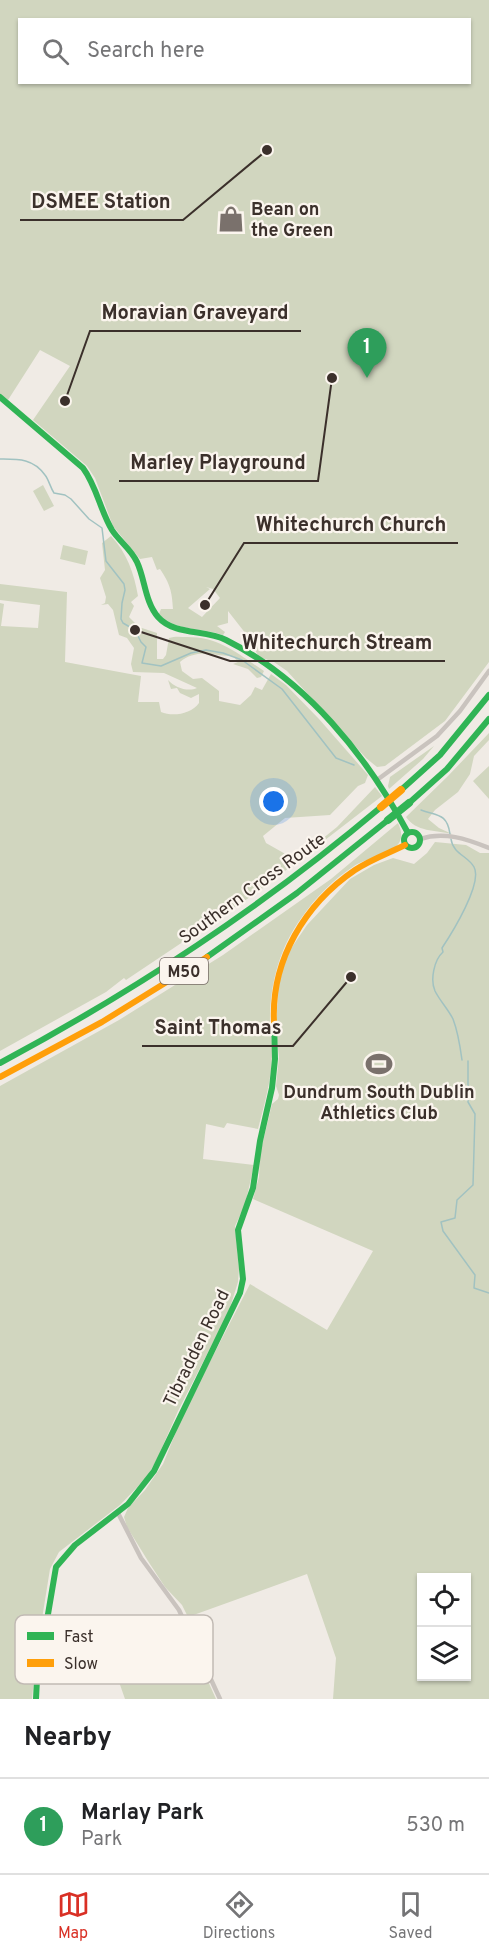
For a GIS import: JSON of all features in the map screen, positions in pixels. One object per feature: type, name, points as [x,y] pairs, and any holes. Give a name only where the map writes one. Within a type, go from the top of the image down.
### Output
[{"type":"main road","points":[[0,397],[90,476],[112,530],[130,549],[137,562],[153,609],[158,616],[175,628],[220,637],[271,667],[293,686],[335,729],[377,780],[408,833]]},
{"type":"main road","name":"Southern Cross Route","points":[[0,1063],[128,991],[234,922],[348,836],[401,790],[440,754],[489,695]]},
{"type":"main road","name":"Southern Cross Route","points":[[0,1077],[123,1009],[213,952],[313,880],[409,803],[447,769],[489,719]]},
{"type":"main road","points":[[408,833],[416,833],[420,838],[420,844],[416,848],[405,845],[404,840],[408,833]]},
{"type":"main road","name":"Tibradden Road","points":[[47,1615],[56,1567],[64,1555],[118,1513],[143,1488],[160,1461],[240,1293],[243,1279],[238,1230],[253,1188],[260,1141],[272,1088],[275,1059],[273,1007],[279,970],[285,955],[304,918],[329,890],[356,869],[405,845]]},
{"type":"street","points":[[377,780],[437,736],[460,711],[489,671]]},
{"type":"street","points":[[420,838],[452,837],[489,848]]},
{"type":"street","points":[[118,1513],[141,1558],[181,1615]]},
{"type":"street","points":[[213,1684],[220,1699]]},
{"type":"green space","points":[[0,0],[489,0],[489,662],[445,721],[385,766],[377,767],[366,758],[287,671],[274,662],[259,657],[246,634],[228,611],[228,623],[217,626],[225,632],[223,635],[173,624],[166,620],[159,614],[161,609],[173,609],[172,597],[160,569],[157,570],[152,557],[140,559],[113,526],[95,478],[87,466],[33,420],[70,366],[40,350],[8,400],[0,394]],"holes":[[[206,587],[213,589],[220,598],[202,617],[188,608],[210,589]]]},
{"type":"green space","points":[[43,485],[54,506],[44,511],[33,491]]},
{"type":"green space","points":[[111,536],[126,556],[138,596],[131,602],[134,606],[129,617],[139,627],[157,633],[157,659],[163,659],[166,655],[169,638],[199,638],[219,643],[264,671],[261,677],[257,678],[248,669],[233,664],[238,662],[233,656],[213,654],[192,655],[186,658],[180,662],[182,671],[193,679],[202,678],[219,691],[219,701],[240,705],[251,695],[255,687],[262,690],[271,674],[286,685],[319,719],[368,775],[365,783],[358,786],[330,815],[285,818],[263,836],[266,843],[296,860],[337,827],[375,787],[382,796],[259,891],[126,980],[124,978],[106,992],[0,1051],[0,603],[4,604],[1,626],[38,628],[40,605],[0,600],[0,584],[67,592],[65,662],[141,676],[138,702],[159,702],[161,712],[166,714],[187,712],[199,703],[199,694],[191,698],[180,693],[177,688],[171,689],[168,680],[182,688],[190,690],[197,688],[164,673],[133,672],[131,664],[134,648],[127,638],[119,635],[113,610],[108,604],[101,605],[105,603],[106,597],[100,578],[105,570],[102,543]]},
{"type":"green space","points":[[63,545],[88,551],[85,565],[60,559]]},
{"type":"green space","points":[[489,733],[489,740],[474,756],[470,774],[458,792],[435,810],[428,819],[439,828],[452,834],[426,830],[410,822],[406,817]]},
{"type":"green space","points":[[434,746],[423,759],[389,789],[390,777]]},
{"type":"green space","points":[[489,766],[489,799],[473,781]]},
{"type":"green space","points":[[398,823],[401,831],[399,843],[390,851],[354,866],[332,883],[307,910],[287,942],[277,968],[271,996],[271,1066],[258,1129],[227,1123],[224,1128],[206,1124],[203,1159],[254,1165],[245,1205],[235,1226],[238,1282],[228,1313],[147,1477],[120,1505],[59,1552],[50,1569],[43,1615],[15,1615],[15,1684],[33,1684],[32,1699],[0,1699],[0,1086],[119,1020],[223,955],[331,879]]},
{"type":"green space","points":[[435,842],[466,845],[480,853],[489,853],[489,1699],[333,1699],[336,1658],[307,1574],[194,1615],[187,1615],[182,1605],[165,1587],[148,1561],[127,1527],[124,1517],[128,1508],[145,1490],[163,1464],[184,1412],[250,1284],[327,1330],[373,1251],[253,1199],[259,1177],[260,1154],[272,1104],[279,1095],[276,1086],[279,1057],[276,1032],[278,990],[282,969],[290,950],[307,925],[350,879],[374,865],[393,858],[414,864],[427,853]]},
{"type":"green space","points":[[120,1684],[209,1684],[216,1699],[125,1699]]},
{"type":"waterway","points":[[0,459],[13,459],[35,465],[46,477],[54,493],[71,499],[89,519],[102,528],[106,561],[124,584],[121,619],[123,623],[135,630],[146,647],[142,663],[161,666],[191,653],[206,650],[242,660],[282,689],[336,758],[354,765]]},
{"type":"waterway","points":[[421,810],[444,819],[450,834]]},
{"type":"waterway","points":[[451,839],[458,852],[474,867],[476,874],[465,908],[435,965],[433,981],[435,991],[453,1019],[462,1060]]},
{"type":"waterway","points":[[468,1061],[468,1102],[475,1114],[473,1185],[457,1200],[455,1218],[441,1222],[443,1231],[475,1275],[474,1288],[489,1293]]},
{"type":"traffic: fast","points":[[0,397],[83,468],[112,530],[137,562],[150,604],[158,617],[181,630],[209,634],[226,640],[282,676],[308,698],[332,723],[374,776],[408,833]]},
{"type":"traffic: fast","points":[[401,790],[440,755],[489,695]]},
{"type":"traffic: fast","points":[[409,803],[447,769],[489,719]]},
{"type":"traffic: fast","points":[[388,820],[409,803]]},
{"type":"traffic: fast","points":[[0,1063],[101,1006],[197,945],[290,879],[381,807]]},
{"type":"traffic: fast","points":[[207,957],[297,893],[388,820]]},
{"type":"traffic: fast","points":[[409,832],[415,832],[420,840],[418,846],[409,848],[404,843],[404,837],[409,832]]},
{"type":"traffic: fast","points":[[48,1615],[56,1567],[75,1545],[128,1504],[154,1471],[240,1293],[243,1279],[238,1230],[253,1188],[260,1141],[272,1088],[275,1059],[274,1022]]},
{"type":"traffic: fast","points":[[36,1699],[37,1684]]},
{"type":"traffic: slow","points":[[381,807],[401,790]]},
{"type":"traffic: slow","points":[[274,1022],[278,977],[285,956],[307,917],[321,899],[355,870],[405,845]]},
{"type":"traffic: slow","points":[[0,1077],[102,1022],[207,957]]},
{"type":"place","name":"DSMEE Station","points":[[267,150]]},
{"type":"place","name":"Bean on the Green","points":[[231,219]]},
{"type":"place","name":"Marley Playground","points":[[332,378]]},
{"type":"place","name":"Marlay Park","points":[[367,378]]},
{"type":"place","name":"Moravian Graveyard","points":[[65,401]]},
{"type":"place","name":"Whitechurch Church","points":[[205,605]]},
{"type":"place","name":"Whitechurch Stream","points":[[135,630]]},
{"type":"place","name":"Saint Thomas","points":[[351,977]]},
{"type":"place","name":"Dundrum South Dublin Athletics Club","points":[[379,1064]]}]
